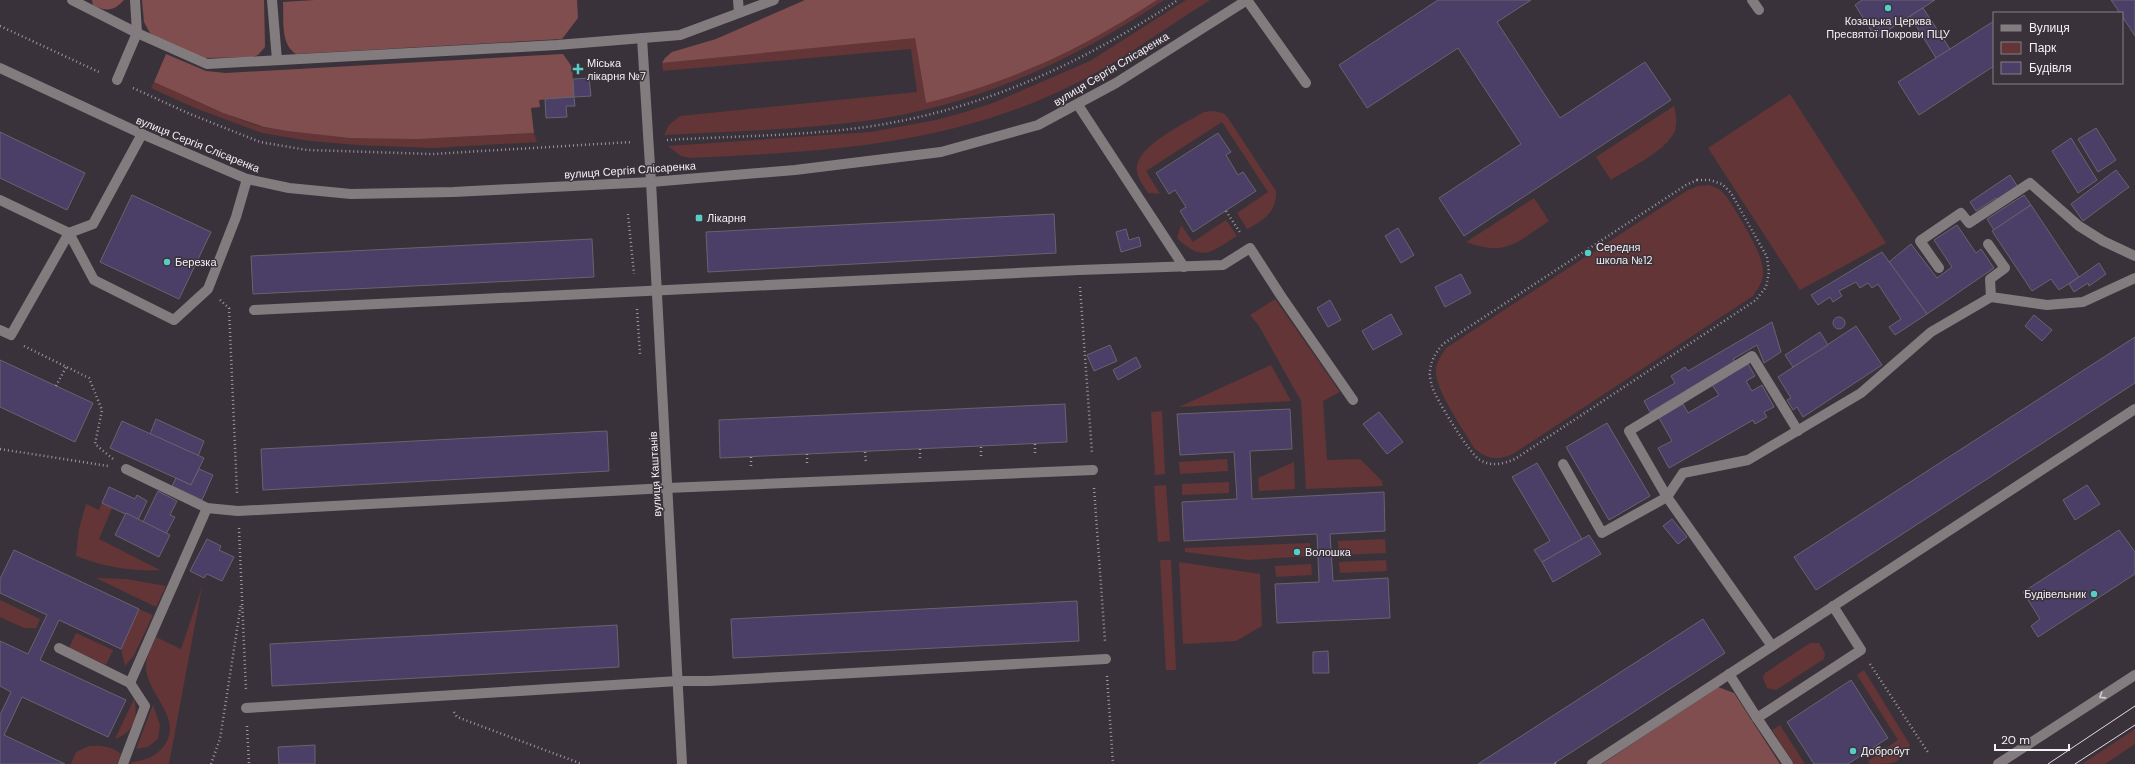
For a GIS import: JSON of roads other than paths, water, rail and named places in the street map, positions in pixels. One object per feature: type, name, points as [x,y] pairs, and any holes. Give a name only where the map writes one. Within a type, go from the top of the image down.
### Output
[{"type":"street","points":[[72,0],[86,4],[137,33],[207,64],[557,44],[680,35],[774,0]]},
{"type":"street","points":[[117,80],[137,33],[135,0]]},
{"type":"street","points":[[272,0],[277,60]]},
{"type":"street","points":[[738,0],[739,12]]},
{"type":"street","points":[[1247,0],[1306,83]]},
{"type":"street","name":"вулиця Сергія Слісаренка","points":[[0,68],[142,134],[247,179],[289,188],[351,194],[461,192],[652,182],[795,170],[941,152],[1038,125],[1078,105],[1116,83],[1247,0]]},
{"type":"street","points":[[1752,0],[1759,10]]},
{"type":"street","name":"вулиця Каштанів","points":[[642,38],[652,182],[682,764]]},
{"type":"street","points":[[1078,105],[1184,267]]},
{"type":"street","points":[[0,330],[11,335],[69,233],[94,224],[142,134]]},
{"type":"street","points":[[0,200],[69,233],[94,280],[174,320],[208,289],[236,217],[247,179]]},
{"type":"street","points":[[1939,268],[1920,241],[1961,212],[1969,223],[2030,183],[2079,226],[2103,241],[2135,256]]},
{"type":"street","points":[[1988,244],[2005,268],[1990,279],[1991,297]]},
{"type":"street","points":[[254,310],[657,292],[1079,270],[1223,265],[1250,248],[1281,296],[1353,400]]},
{"type":"street","points":[[1563,464],[1602,533],[1667,497],[1683,473],[1748,460],[1861,393],[1931,332],[1991,297],[2047,305],[2083,302],[2135,278]]},
{"type":"street","points":[[1772,646],[1667,497],[1629,431],[1752,356],[1798,431]]},
{"type":"street","points":[[1592,764],[2135,410]]},
{"type":"street","points":[[126,469],[206,508],[238,512],[668,488],[1093,470]]},
{"type":"street","points":[[130,683],[206,508]]},
{"type":"street","points":[[1757,718],[1861,650],[1833,606]]},
{"type":"street","points":[[59,648],[130,683],[145,706],[123,764]]},
{"type":"street","points":[[246,708],[446,695],[1106,659]]},
{"type":"street","points":[[1729,674],[1788,764]]},
{"type":"street","points":[[1998,764],[2135,675]]},
{"type":"tram line","points":[[2048,764],[2135,706]]},
{"type":"tram line","points":[[2075,764],[2135,725]]},
{"type":"place","name":"Козацька Церква Пресвятої Покрови ПЦУ","points":[[1888,8]]},
{"type":"place","name":"Міська лікарня №7","points":[[578,69]]},
{"type":"place","name":"Лікарня","points":[[699,218]]},
{"type":"place","name":"Середня школа №12","points":[[1588,253]]},
{"type":"place","name":"Березка","points":[[167,262]]},
{"type":"place","name":"Волошка","points":[[1297,552]]},
{"type":"place","name":"Будівельник","points":[[2094,594]]},
{"type":"place","name":"Добробут","points":[[1853,751]]}]
